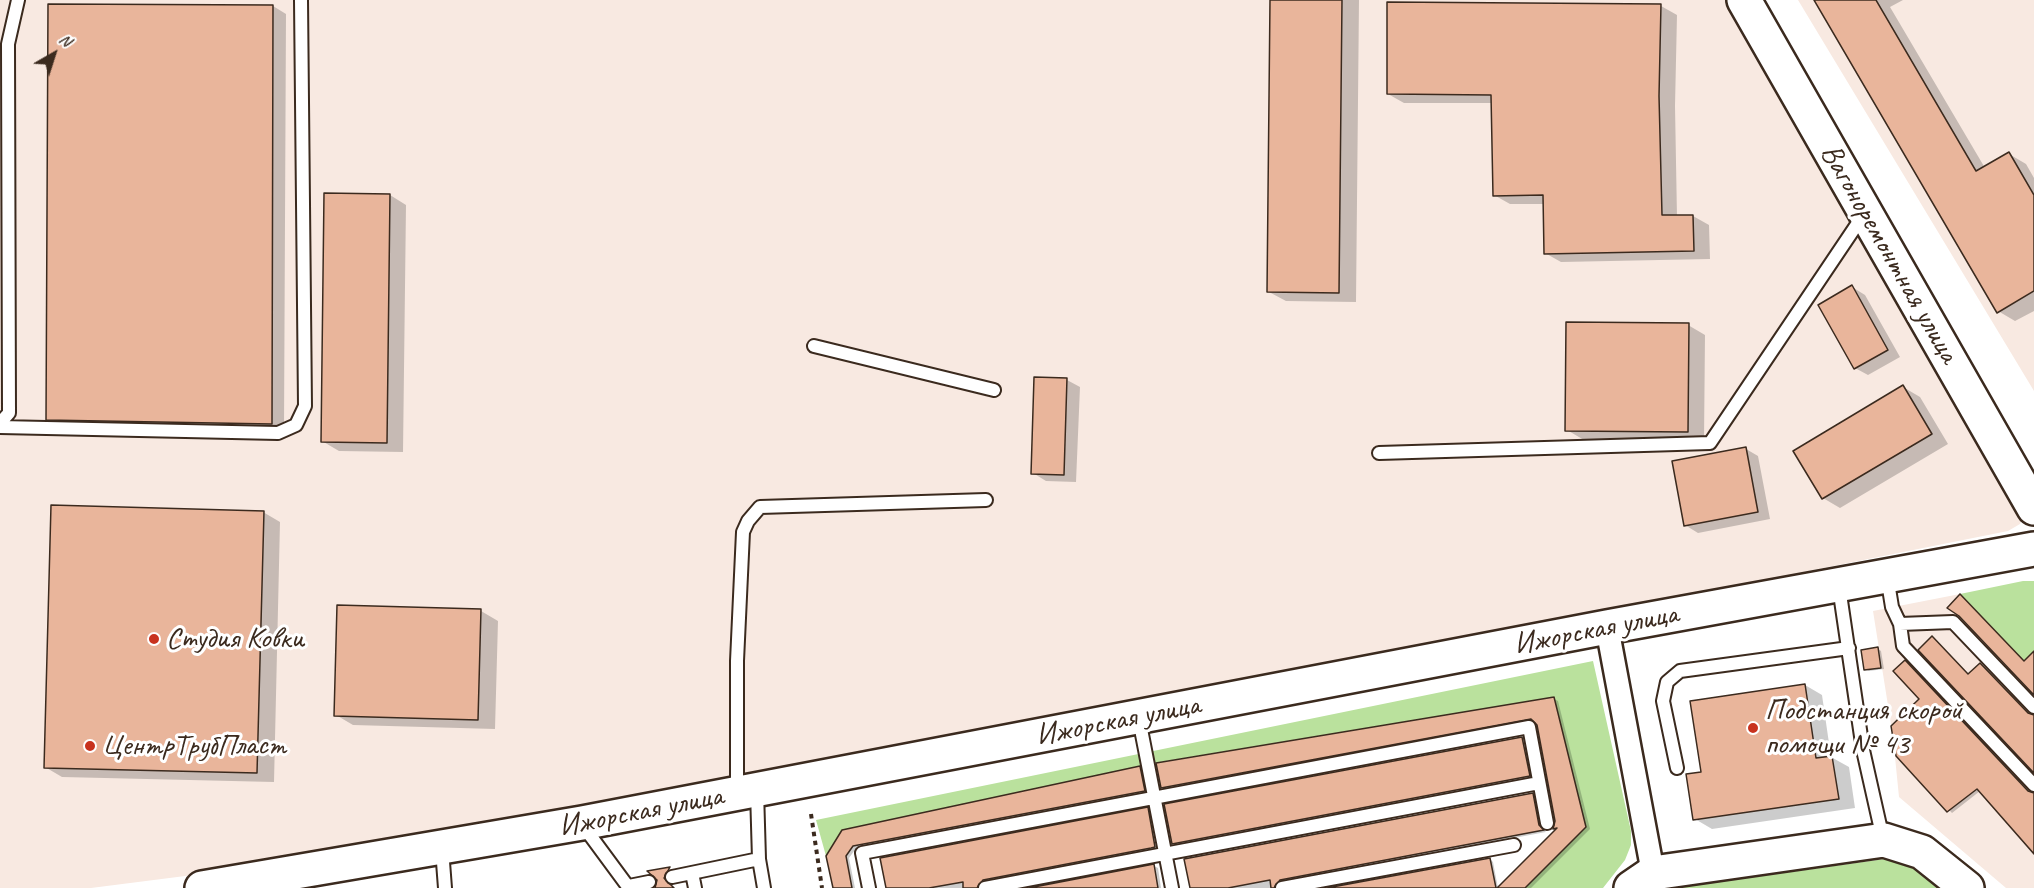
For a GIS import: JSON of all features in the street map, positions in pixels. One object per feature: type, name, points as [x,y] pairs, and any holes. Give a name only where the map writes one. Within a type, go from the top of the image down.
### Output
[{"type":"street","name":"Вагоноремонтная улица","points":[[1744,0],[2034,508]]},
{"type":"street","name":"Ижорская улица","points":[[202,888],[317,874],[1607,627],[2034,549]]},
{"type":"street","points":[[1607,627],[1642,881],[1884,840],[1922,852],[1967,888]]},
{"type":"lane","points":[[0,425],[9,412],[8,44],[18,0]]},
{"type":"lane","points":[[0,425],[278,433],[296,425],[305,406],[301,0]]},
{"type":"lane","points":[[1379,453],[1710,443],[1865,213]]},
{"type":"lane","points":[[814,346],[994,390]]},
{"type":"lane","points":[[764,888],[747,792],[737,661],[743,532],[748,521],[760,507],[986,501]]},
{"type":"lane","points":[[1887,576],[1892,607],[1900,624],[1904,646],[2034,785]]},
{"type":"lane","points":[[1838,585],[1863,750],[1884,840]]},
{"type":"lane","points":[[1900,624],[1953,622],[2034,707]]},
{"type":"lane","points":[[1677,768],[1663,701],[1667,682],[1680,671],[1849,648]]},
{"type":"lane","points":[[1139,717],[1172,888]]},
{"type":"lane","points":[[869,888],[862,853],[1528,727],[1547,823]]},
{"type":"lane","points":[[986,888],[1539,783]]},
{"type":"lane","points":[[582,823],[629,887],[649,882]]},
{"type":"lane","points":[[1282,888],[1514,845]]},
{"type":"lane","points":[[442,849],[445,888]]},
{"type":"lane","points":[[672,877],[759,860]]},
{"type":"lane","points":[[692,873],[695,888]]},
{"type":"path","points":[[811,814],[822,888]]},
{"type":"shaded area","points":[[0,0],[1728,0],[2023,517],[2020,524],[2008,531],[1285,676],[295,862],[91,888],[0,888]]},
{"type":"shaded area","points":[[1798,0],[2034,0],[2034,391]]},
{"type":"shaded area","points":[[1960,594],[2034,672],[2034,888],[2006,888],[1899,797],[1893,737],[1873,611]]},
{"type":"green space","points":[[2023,581],[2034,581],[2034,672],[1960,594]]},
{"type":"green space","points":[[1593,661],[1631,831],[1631,845],[1625,860],[1603,888],[1525,888],[1586,827],[1554,697],[1160,762],[843,830],[826,856],[816,820]]},
{"type":"green space","points":[[1892,858],[1903,859],[1946,888],[1674,888]]},
{"type":"building","points":[[1270,0],[1342,0],[1339,293],[1267,292]]},
{"type":"building","points":[[1814,0],[1876,0],[1976,171],[2009,152],[2034,195],[2034,291],[1997,313]]},
{"type":"building","points":[[1387,2],[1661,4],[1659,96],[1662,215],[1693,215],[1694,251],[1544,254],[1543,195],[1493,196],[1491,95],[1387,94]]},
{"type":"building","points":[[48,4],[273,5],[272,424],[46,420]]},
{"type":"building","points":[[324,193],[390,194],[387,443],[321,442]]},
{"type":"building","points":[[1852,285],[1888,350],[1854,369],[1818,305]]},
{"type":"building","points":[[1566,322],[1689,323],[1688,432],[1565,431]]},
{"type":"building","points":[[1034,377],[1067,378],[1064,475],[1031,474]]},
{"type":"building","points":[[1903,385],[1932,434],[1822,499],[1793,451]]},
{"type":"building","points":[[1746,447],[1758,512],[1684,526],[1672,461]]},
{"type":"building","points":[[51,505],[264,511],[257,773],[44,768]]},
{"type":"building","points":[[1960,594],[2024,661],[2034,651],[2034,695],[1959,616],[1947,608]]},
{"type":"building","points":[[337,605],[481,609],[478,720],[334,716]]},
{"type":"building","points":[[1932,636],[1968,674],[1980,663],[2028,713],[2034,715],[2034,773],[1918,650]]},
{"type":"building","points":[[1878,647],[1881,668],[1864,670],[1861,650]]},
{"type":"building","points":[[1905,660],[2028,791],[2034,793],[2034,854],[1977,789],[1947,812],[1896,756],[1891,726],[1919,699],[1893,671]]},
{"type":"building","name":"Подстанция скорой помощи № 43","points":[[1805,684],[1816,758],[1832,756],[1839,799],[1693,820],[1686,774],[1701,772],[1690,701]]},
{"type":"building","points":[[1554,697],[1586,827],[1525,888],[1497,888],[1557,828],[1553,829],[1555,821],[1537,725],[1531,719],[1161,788],[1156,763]]},
{"type":"building","points":[[1522,737],[1530,776],[1172,844],[1164,804]]},
{"type":"building","points":[[1140,766],[1145,791],[853,846],[846,856],[852,888],[833,888],[826,856],[842,830]]},
{"type":"building","points":[[1533,793],[1539,825],[1544,830],[1280,880],[1274,888],[1271,888],[1270,880],[1228,888],[1190,888],[1184,859]]},
{"type":"building","points":[[1148,807],[1155,847],[983,880],[977,888],[963,888],[963,882],[929,888],[886,888],[880,858]]},
{"type":"building","points":[[1490,858],[1496,888],[1327,888]]},
{"type":"building","points":[[1154,864],[1158,888],[1029,888]]},
{"type":"building","points":[[670,867],[664,878],[674,888],[655,888],[657,880],[647,871]]},
{"type":"place","name":"Студия Ковки","points":[[154,639]]},
{"type":"place","name":"Подстанция скорой помощи № 43","points":[[1753,728]]},
{"type":"place","name":"ЦентрТрубПласт","points":[[90,746]]}]
